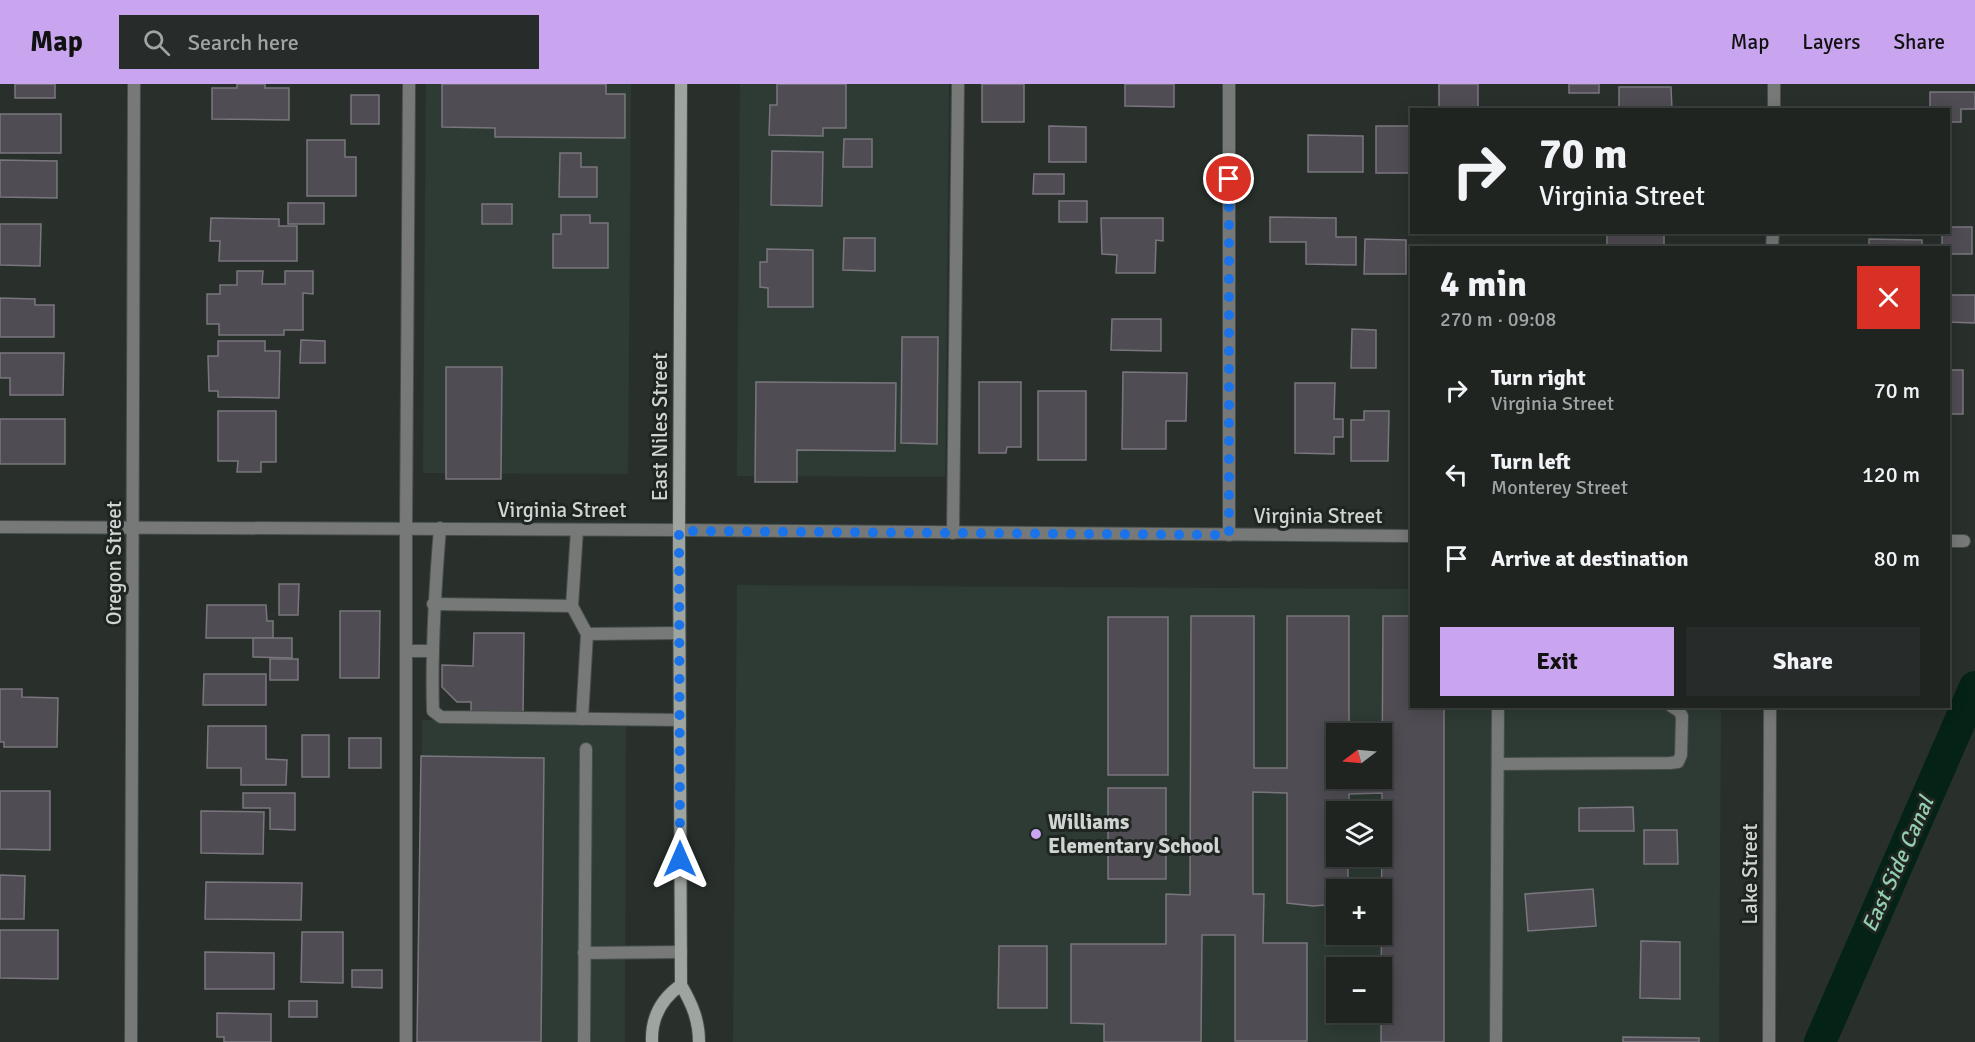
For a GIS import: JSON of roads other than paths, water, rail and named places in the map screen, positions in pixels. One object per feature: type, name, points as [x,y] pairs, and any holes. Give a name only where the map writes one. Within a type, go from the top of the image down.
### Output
[{"type":"main road","name":"East Niles Street","points":[[681,84],[679,531],[681,986],[694,1008],[699,1029],[699,1042]]},
{"type":"main road","points":[[652,1042],[651,1034],[658,1007],[668,994],[681,986]]},
{"type":"street","name":"Oregon Street","points":[[131,1042],[134,84]]},
{"type":"street","points":[[406,1042],[409,84]]},
{"type":"street","points":[[953,533],[958,84]]},
{"type":"street","points":[[1229,84],[1229,535]]},
{"type":"street","points":[[1774,84],[1774,108]]},
{"type":"street","name":"Virginia Street","points":[[0,527],[440,528],[1410,536]]},
{"type":"street","points":[[440,528],[434,604],[433,711],[441,717],[680,720]]},
{"type":"street","points":[[577,530],[572,606],[587,634],[582,719]]},
{"type":"street","points":[[1950,541],[1964,541]]},
{"type":"street","points":[[434,604],[572,606]]},
{"type":"street","points":[[587,634],[679,633]]},
{"type":"street","points":[[406,651],[433,651]]},
{"type":"street","points":[[1496,1042],[1498,708]]},
{"type":"street","points":[[1498,764],[1678,762],[1681,755],[1682,716],[1674,708]]},
{"type":"street","name":"Lake Street","points":[[1769,1042],[1770,708]]},
{"type":"street","points":[[584,1042],[586,749]]},
{"type":"street","points":[[584,953],[681,952]]},
{"type":"waterway","name":"East Side Canal","points":[[1820,1042],[1975,687]]},
{"type":"place","name":"Williams Elementary School","points":[[1036,834]]}]
